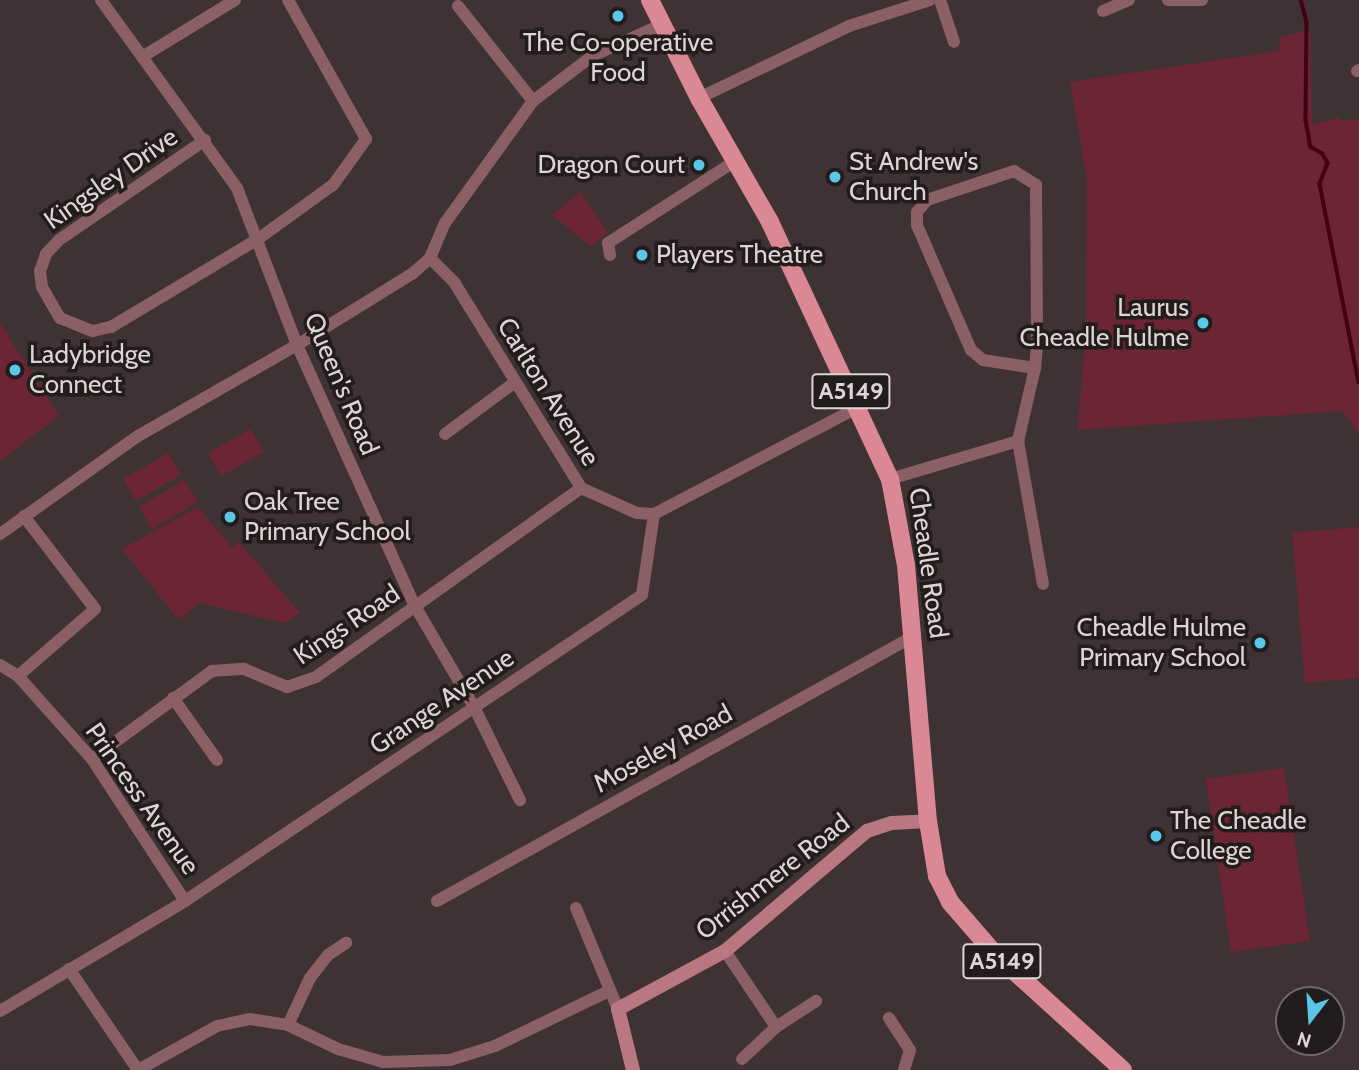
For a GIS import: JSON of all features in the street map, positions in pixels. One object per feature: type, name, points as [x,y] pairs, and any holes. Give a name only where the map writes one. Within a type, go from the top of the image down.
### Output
[{"type":"main road","name":"Cheadle Road","points":[[650,0],[699,98],[770,222],[859,407],[890,479],[906,565],[928,821],[937,876],[968,926],[1123,1070]]},
{"type":"street","name":"Queen's Road","points":[[101,0],[205,140],[237,188],[297,345],[415,606],[474,707],[520,800]]},
{"type":"street","points":[[142,57],[235,0]]},
{"type":"street","name":"Kingsley Drive","points":[[205,140],[59,240],[46,254],[40,271],[48,303],[75,327],[93,331],[111,327],[258,239],[333,185],[366,139],[289,0]]},
{"type":"street","points":[[699,98],[849,26],[930,0]]},
{"type":"street","points":[[940,0],[954,42]]},
{"type":"street","points":[[1102,11],[1129,0]]},
{"type":"street","points":[[1168,0],[1202,0]]},
{"type":"street","points":[[458,6],[533,101]]},
{"type":"street","points":[[0,534],[138,436],[297,345],[430,258],[444,223],[533,101],[592,56],[661,25]]},
{"type":"street","points":[[610,255],[608,243],[735,161]]},
{"type":"street","points":[[1035,368],[983,360],[971,350],[917,225],[917,212],[928,200],[1014,171],[1036,185],[1035,368],[1018,441],[1043,584]]},
{"type":"street","name":"Carlton Avenue","points":[[430,258],[454,282],[581,488],[637,513],[654,514]]},
{"type":"street","points":[[445,434],[514,383]]},
{"type":"street","points":[[654,514],[859,407]]},
{"type":"street","points":[[890,479],[1018,441]]},
{"type":"street","name":"Kings Road","points":[[92,759],[212,671],[244,668],[287,687],[302,685],[581,488]]},
{"type":"street","name":"Grange Avenue","points":[[0,1010],[185,901],[642,595],[649,571],[654,514]]},
{"type":"street","points":[[18,676],[95,609],[24,516]]},
{"type":"street","name":"Moseley Road","points":[[437,901],[912,637]]},
{"type":"street","name":"Princess Avenue","points":[[0,665],[18,676],[92,759],[185,901]]},
{"type":"street","points":[[173,698],[217,760]]},
{"type":"street","name":"Orrishmere Road","points":[[618,1009],[726,951],[867,831],[892,823],[928,821]]},
{"type":"street","points":[[576,908],[618,1009],[633,1070]]},
{"type":"street","points":[[288,1025],[310,978],[328,955],[346,943]]},
{"type":"street","points":[[726,951],[776,1027]]},
{"type":"street","points":[[69,969],[138,1070],[217,1026],[250,1018],[288,1025],[382,1066],[450,1060],[495,1046],[609,991]]},
{"type":"street","points":[[742,1059],[776,1027],[816,1001]]},
{"type":"street","points":[[889,1018],[910,1051],[904,1070]]},
{"type":"shaded area","name":"Laurus Cheadle Hulme","points":[[1310,30],[1312,125],[1340,117],[1340,121],[1359,119],[1359,434],[1343,411],[1077,430],[1086,339],[1087,179],[1070,82],[1279,51],[1280,37]]},
{"type":"shaded area","points":[[581,192],[608,233],[590,246],[552,215]]},
{"type":"shaded area","name":"Ladybridge Connect","points":[[0,323],[59,416],[0,461]]},
{"type":"shaded area","points":[[251,429],[264,452],[221,476],[208,453]]},
{"type":"shaded area","points":[[168,453],[181,475],[136,501],[123,479]]},
{"type":"shaded area","points":[[184,480],[198,502],[152,529],[139,507]]},
{"type":"shaded area","points":[[198,507],[232,548],[239,542],[300,613],[284,623],[201,603],[178,619],[122,549]]},
{"type":"shaded area","points":[[1359,527],[1359,678],[1305,683],[1292,533]]},
{"type":"shaded area","points":[[1284,768],[1310,941],[1231,952],[1206,779]]},
{"type":"waterway","points":[[1301,0],[1307,22],[1306,120],[1311,147],[1322,153],[1328,163],[1320,184],[1359,382]]},
{"type":"place","name":"The Co-operative Food","points":[[618,16]]},
{"type":"place","name":"Dragon Court","points":[[699,165]]},
{"type":"place","name":"St Andrew's Church","points":[[835,177]]},
{"type":"place","name":"Players Theatre","points":[[642,255]]},
{"type":"place","name":"Laurus Cheadle Hulme","points":[[1203,323]]},
{"type":"place","name":"Ladybridge Connect","points":[[15,370]]},
{"type":"place","name":"Oak Tree Primary School","points":[[230,517]]},
{"type":"place","name":"Cheadle Hulme Primary School","points":[[1260,643]]},
{"type":"place","name":"The Cheadle College","points":[[1156,836]]}]
